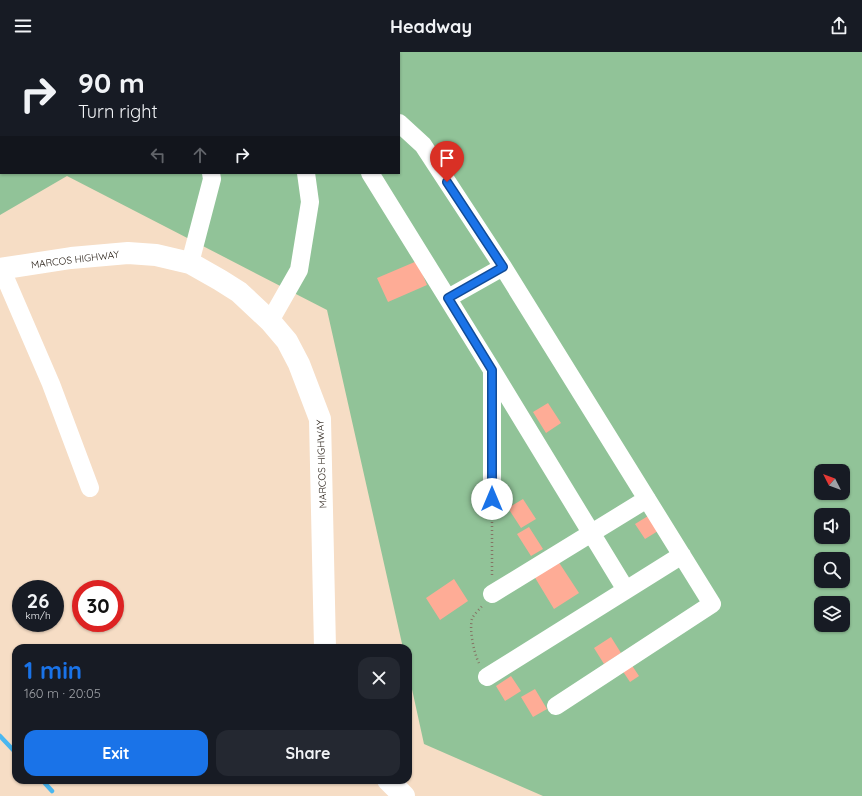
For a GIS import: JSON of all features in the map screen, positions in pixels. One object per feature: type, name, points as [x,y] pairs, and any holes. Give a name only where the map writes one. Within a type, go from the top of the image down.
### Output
[{"type":"main road","name":"MARCOS HIGHWAY","points":[[1,268],[71,258],[128,253],[156,255],[190,264],[239,292],[270,321],[287,341],[299,364],[320,419],[324,644]]},
{"type":"main road","points":[[392,784],[404,796]]},
{"type":"street","points":[[400,124],[424,145],[503,267],[712,604],[556,706]]},
{"type":"street","points":[[190,264],[212,179],[211,174]]},
{"type":"street","points":[[270,321],[299,270],[310,202],[306,174]]},
{"type":"street","points":[[371,174],[626,590]]},
{"type":"street","points":[[448,298],[503,267]]},
{"type":"street","points":[[1,268],[51,384],[90,488]]},
{"type":"street","points":[[492,370],[492,499]]},
{"type":"street","points":[[492,594],[647,499]]},
{"type":"street","points":[[487,677],[682,555]]},
{"type":"green space","points":[[400,52],[862,52],[862,796],[543,796],[424,744],[412,689],[412,644],[402,644],[327,310],[67,176],[0,215],[0,174],[400,174]]},
{"type":"building","points":[[417,261],[427,285],[388,302],[377,278]]},
{"type":"building","points":[[548,403],[561,423],[546,433],[533,412]]},
{"type":"building","points":[[523,499],[536,519],[521,528],[508,508]]},
{"type":"building","points":[[648,516],[658,531],[645,539],[635,524]]},
{"type":"building","points":[[529,527],[543,549],[531,556],[517,534]]},
{"type":"building","points":[[558,561],[579,593],[554,609],[534,576]]},
{"type":"building","points":[[454,579],[468,601],[440,620],[426,598]]},
{"type":"building","points":[[611,637],[621,653],[604,664],[594,648]]},
{"type":"building","points":[[629,661],[639,676],[630,682],[620,667]]},
{"type":"building","points":[[511,676],[521,691],[505,701],[496,686]]},
{"type":"building","points":[[535,689],[547,709],[533,717],[521,697]]},
{"type":"waterway","points":[[0,736],[12,749]]},
{"type":"waterway","points":[[46,784],[52,791]]},
{"type":"route","points":[[447,182],[503,267],[448,298],[492,370],[492,499]]}]
